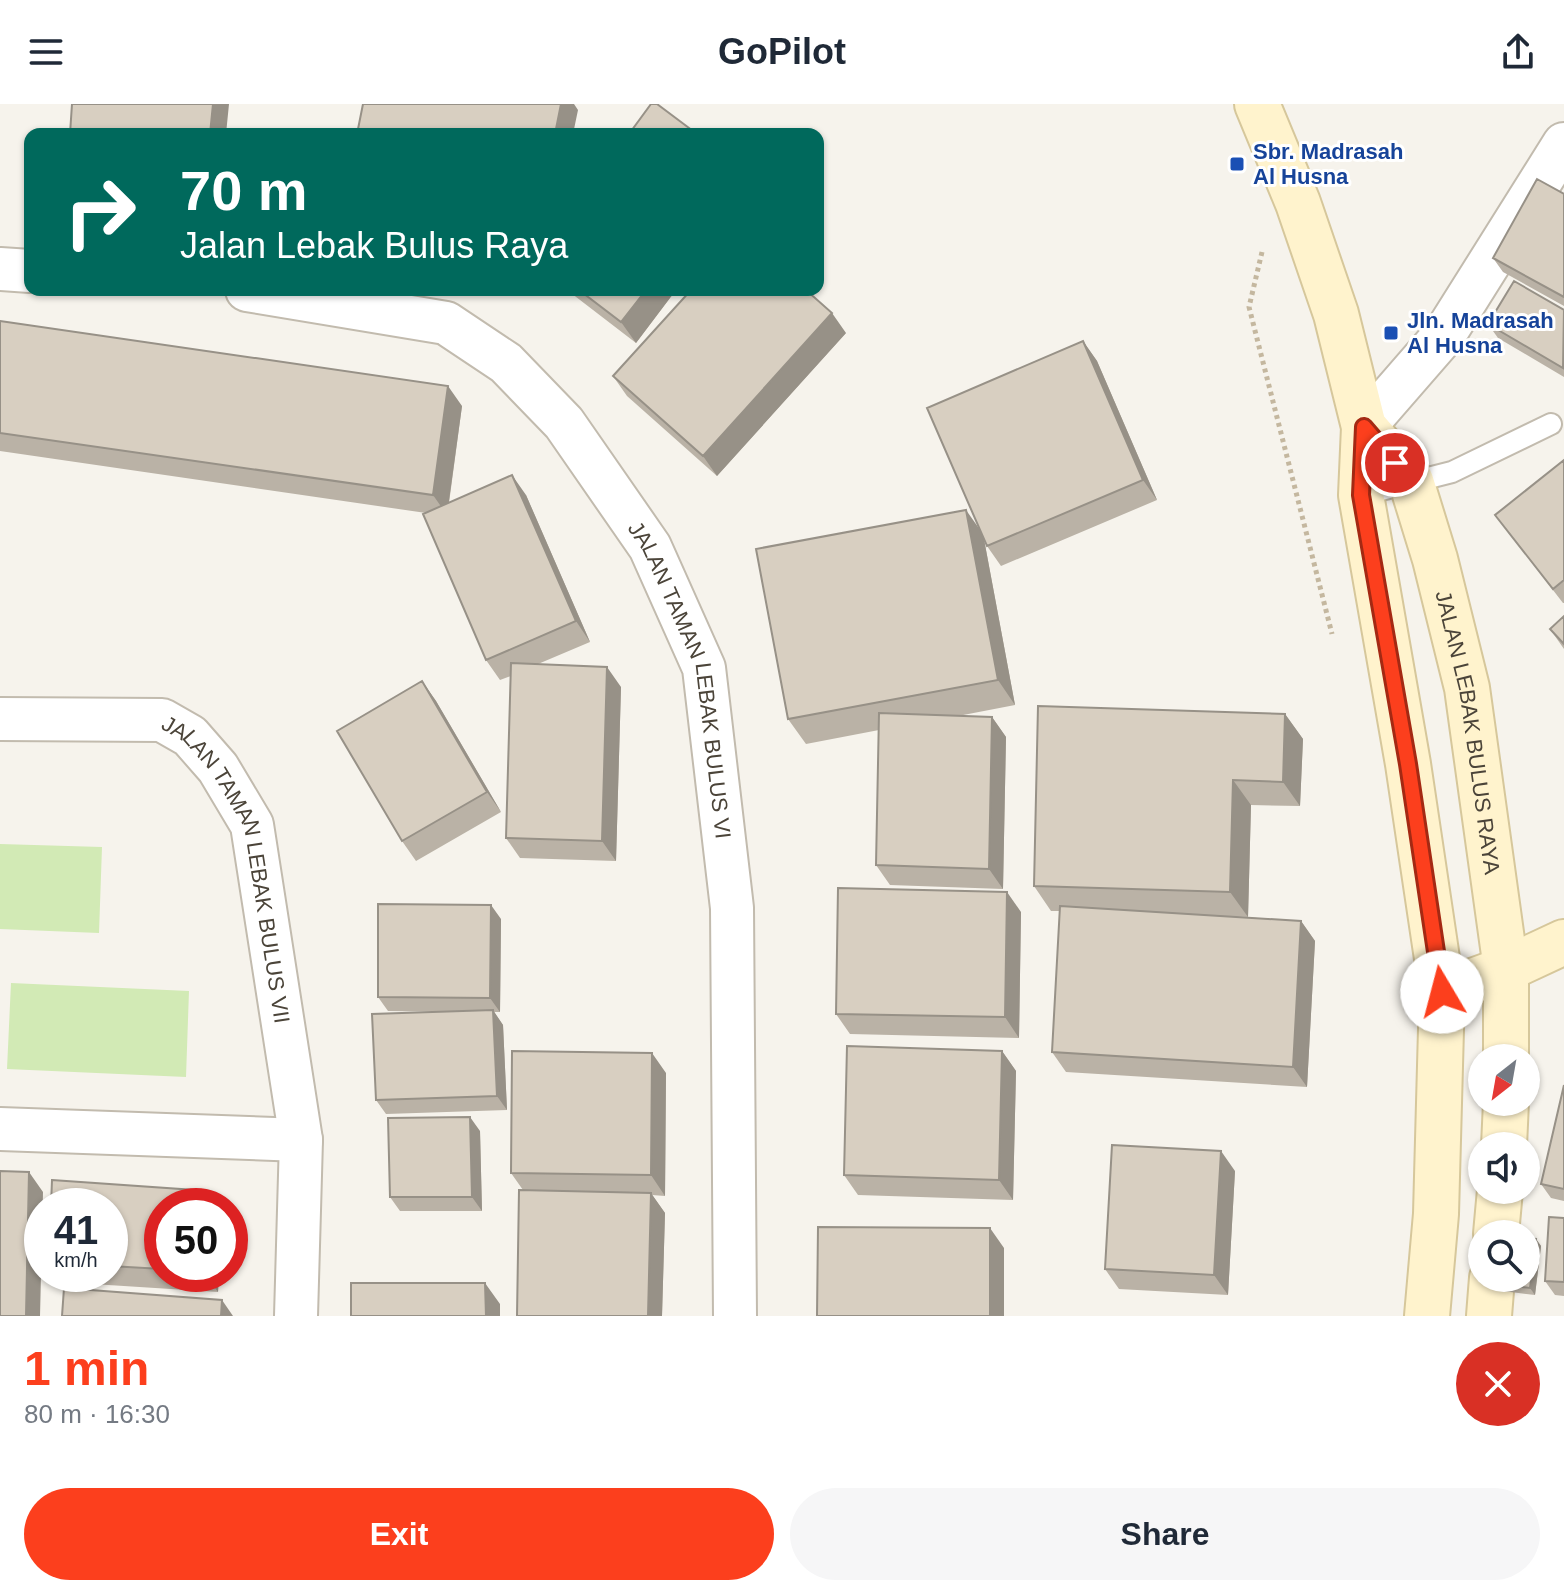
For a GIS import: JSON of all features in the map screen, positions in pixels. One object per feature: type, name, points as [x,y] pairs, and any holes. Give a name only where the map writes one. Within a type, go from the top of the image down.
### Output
[{"type":"main road","name":"JALAN LEBAK BULUS RAYA","points":[[1257,104],[1298,203],[1336,314],[1364,427],[1361,495],[1406,749],[1442,992],[1436,1214],[1427,1316]]},
{"type":"main road","name":"JALAN LEBAK BULUS RAYA","points":[[1364,427],[1411,481],[1435,559],[1467,688],[1506,969],[1506,1044]]},
{"type":"main road","points":[[1442,992],[1506,969],[1564,942]]},
{"type":"main road","points":[[1489,1316],[1491,1292]]},
{"type":"street","points":[[1364,427],[1444,335],[1564,144]]},
{"type":"street","points":[[0,269],[24,271]]},
{"type":"street","name":"JALAN TAMAN LEBAK BULUS VI","points":[[283,296],[446,323],[506,363],[564,423],[650,547],[704,668],[732,908],[735,1316]]},
{"type":"street","name":"JALAN TAMAN LEBAK BULUS VII","points":[[0,719],[162,720],[190,736],[218,768],[252,825],[301,1140],[296,1316]]},
{"type":"street","points":[[0,1129],[301,1140]]},
{"type":"lane","points":[[1361,495],[1452,472],[1551,424]]},
{"type":"path","points":[[1298,203],[1262,253],[1249,307],[1332,637]]},
{"type":"green space","points":[[0,844],[102,847],[99,933],[0,929]]},
{"type":"green space","points":[[11,983],[189,991],[186,1077],[7,1069]]},
{"type":"building","points":[[72,104],[213,104],[211,128],[70,128]]},
{"type":"building","points":[[363,104],[561,104],[556,128],[358,128]]},
{"type":"building","points":[[651,104],[657,104],[689,128],[633,128]]},
{"type":"building","points":[[1537,179],[1564,194],[1564,297],[1493,258]]},
{"type":"building","points":[[1514,281],[1564,310],[1563,368],[1488,324]]},
{"type":"building","points":[[587,296],[641,296],[621,322]]},
{"type":"building","points":[[686,296],[813,296],[832,313],[703,456],[613,376]]},
{"type":"building","points":[[0,321],[448,386],[433,495],[0,433]]},
{"type":"building","points":[[1083,341],[1143,480],[987,546],[927,408]]},
{"type":"building","points":[[1564,460],[1564,580],[1553,589],[1495,515]]},
{"type":"building","points":[[512,475],[576,621],[486,660],[423,514]]},
{"type":"building","points":[[966,510],[998,680],[788,719],[756,549]]},
{"type":"building","points":[[1564,616],[1564,644],[1550,629]]},
{"type":"building","points":[[511,663],[607,667],[602,841],[506,838]]},
{"type":"building","points":[[422,681],[487,792],[402,841],[337,731]]},
{"type":"building","points":[[1038,706],[1285,714],[1283,782],[1233,780],[1230,892],[1034,886]]},
{"type":"building","points":[[879,713],[992,717],[989,869],[876,865]]},
{"type":"building","points":[[838,888],[1007,892],[1005,1017],[836,1014]]},
{"type":"building","points":[[378,904],[491,905],[490,998],[378,997]]},
{"type":"building","points":[[1060,906],[1301,921],[1293,1067],[1052,1052]]},
{"type":"building","points":[[493,1010],[497,1096],[376,1100],[372,1014]]},
{"type":"building","points":[[847,1046],[1002,1051],[999,1180],[844,1175]]},
{"type":"building","points":[[512,1051],[652,1053],[651,1175],[511,1173]]},
{"type":"building","points":[[1564,1085],[1564,1189],[1541,1184]]},
{"type":"building","points":[[470,1117],[472,1197],[390,1197],[388,1118]]},
{"type":"building","points":[[1112,1145],[1221,1151],[1214,1275],[1105,1269]]},
{"type":"building","points":[[0,1171],[29,1172],[29,1188],[24,1188],[26,1316],[0,1316]]},
{"type":"building","points":[[52,1180],[166,1188],[144,1188],[144,1268],[128,1267],[128,1188],[52,1188]]},
{"type":"building","points":[[519,1190],[651,1193],[648,1316],[517,1316]]},
{"type":"building","points":[[1549,1217],[1564,1218],[1564,1282],[1545,1281]]},
{"type":"building","points":[[818,1227],[990,1228],[990,1316],[817,1316]]},
{"type":"building","points":[[351,1283],[485,1283],[486,1316],[351,1316]]},
{"type":"building","points":[[64,1292],[117,1292],[222,1300],[221,1316],[62,1316]]},
{"type":"place","name":"Sbr. Madrasah Al Husna","points":[[1237,164]]},
{"type":"place","name":"Jln. Madrasah Al Husna","points":[[1391,333]]},
{"type":"route","points":[[1395,463],[1364,427],[1361,495],[1408,764],[1442,992]]}]
